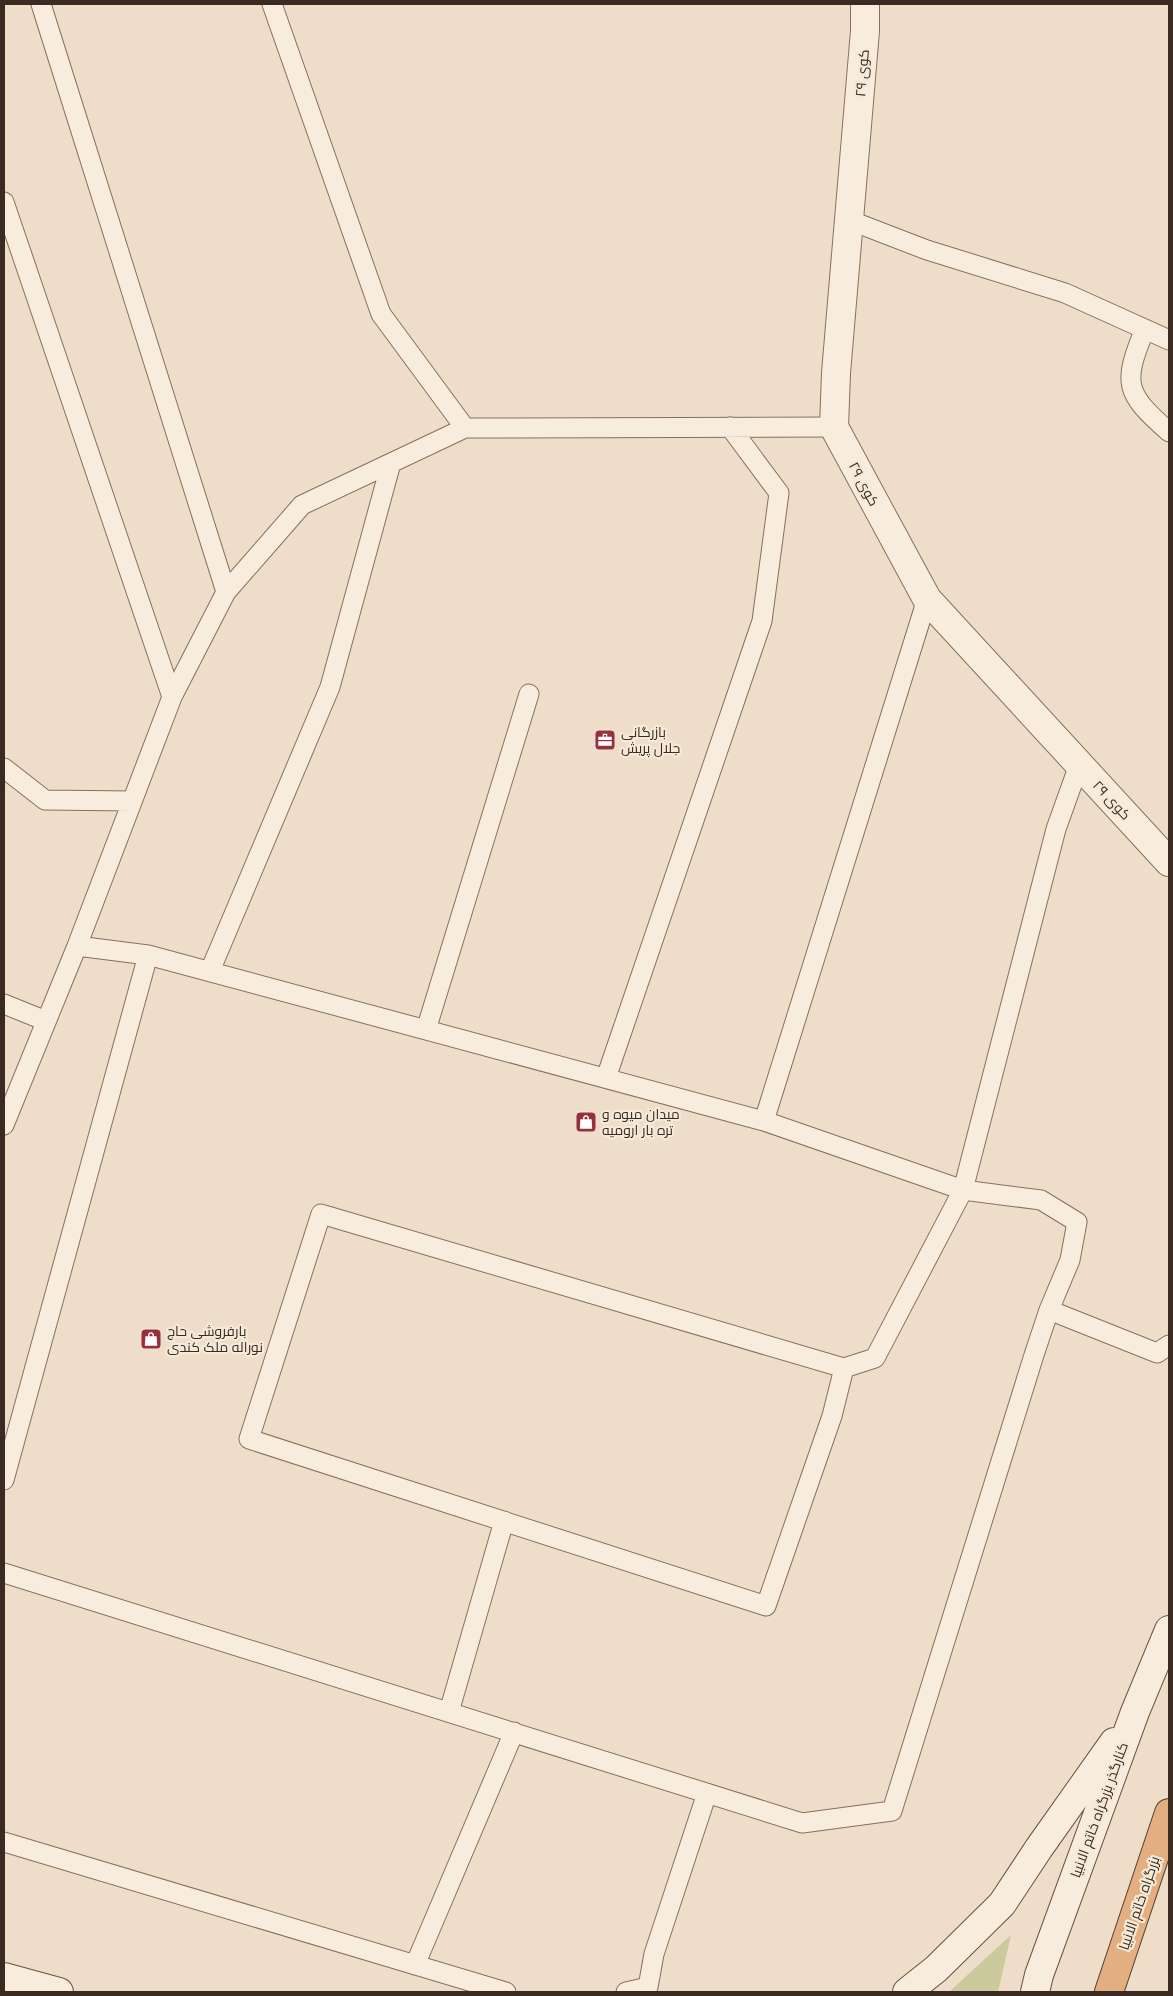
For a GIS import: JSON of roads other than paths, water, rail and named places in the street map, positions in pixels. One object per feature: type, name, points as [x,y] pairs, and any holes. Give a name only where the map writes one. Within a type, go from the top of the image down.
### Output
[{"type":"highway","name":"بزرگراه خاتم الانبیا","points":[[1109,1992],[1169,1813]]},
{"type":"street","name":"کوی ۲۹","points":[[865,4],[865,31],[836,373],[834,427],[927,599],[1169,862]]},
{"type":"street","name":"کنارگذر بزرگراه خاتم الانبیا","points":[[1035,1992],[1039,1975],[1135,1712],[1169,1630]]},
{"type":"street","points":[[907,1992],[936,1969],[1002,1904],[1038,1848],[1135,1712]]},
{"type":"street","points":[[4,1977],[59,1992]]},
{"type":"lane","points":[[41,4],[226,592]]},
{"type":"lane","points":[[272,4],[380,314],[465,428]]},
{"type":"lane","points":[[4,202],[172,697]]},
{"type":"lane","points":[[849,220],[927,250],[1065,293],[1169,340]]},
{"type":"lane","points":[[1145,329],[1135,354],[1130,374],[1132,389],[1145,411],[1169,432]]},
{"type":"lane","points":[[606,1078],[762,621],[779,493],[730,427]]},
{"type":"lane","points":[[4,1125],[76,946],[172,697],[226,592],[302,505],[465,428],[834,427]]},
{"type":"lane","points":[[210,971],[330,687],[390,463]]},
{"type":"lane","points":[[764,1121],[927,599]]},
{"type":"lane","points":[[426,1030],[529,694]]},
{"type":"lane","points":[[844,1368],[832,1416],[766,1606],[249,1439],[321,1214],[844,1368],[875,1358],[963,1190],[1056,829],[1080,765]]},
{"type":"lane","points":[[4,768],[45,800],[132,801]]},
{"type":"lane","points":[[4,1574],[802,1822],[892,1811],[1034,1355],[1049,1310],[1070,1260],[1076,1222],[1042,1200],[963,1190],[764,1121],[148,955],[76,946]]},
{"type":"lane","points":[[4,1480],[8,1447],[148,955]]},
{"type":"lane","points":[[4,1004],[46,1021]]},
{"type":"lane","points":[[1049,1310],[1157,1353],[1169,1345]]},
{"type":"lane","points":[[449,1712],[504,1521]]},
{"type":"lane","points":[[415,1965],[514,1732]]},
{"type":"lane","points":[[626,1992],[648,1987],[654,1954],[707,1793]]},
{"type":"lane","points":[[4,1842],[506,1992]]},
{"type":"place","name":"بازرگانی جلال پریش","points":[[605,740]]},
{"type":"place","name":"میدان میوه و تره بار ارومیه","points":[[586,1122]]},
{"type":"place","name":"بارفروشی حاج نوراله ملک کندی","points":[[151,1339]]}]
